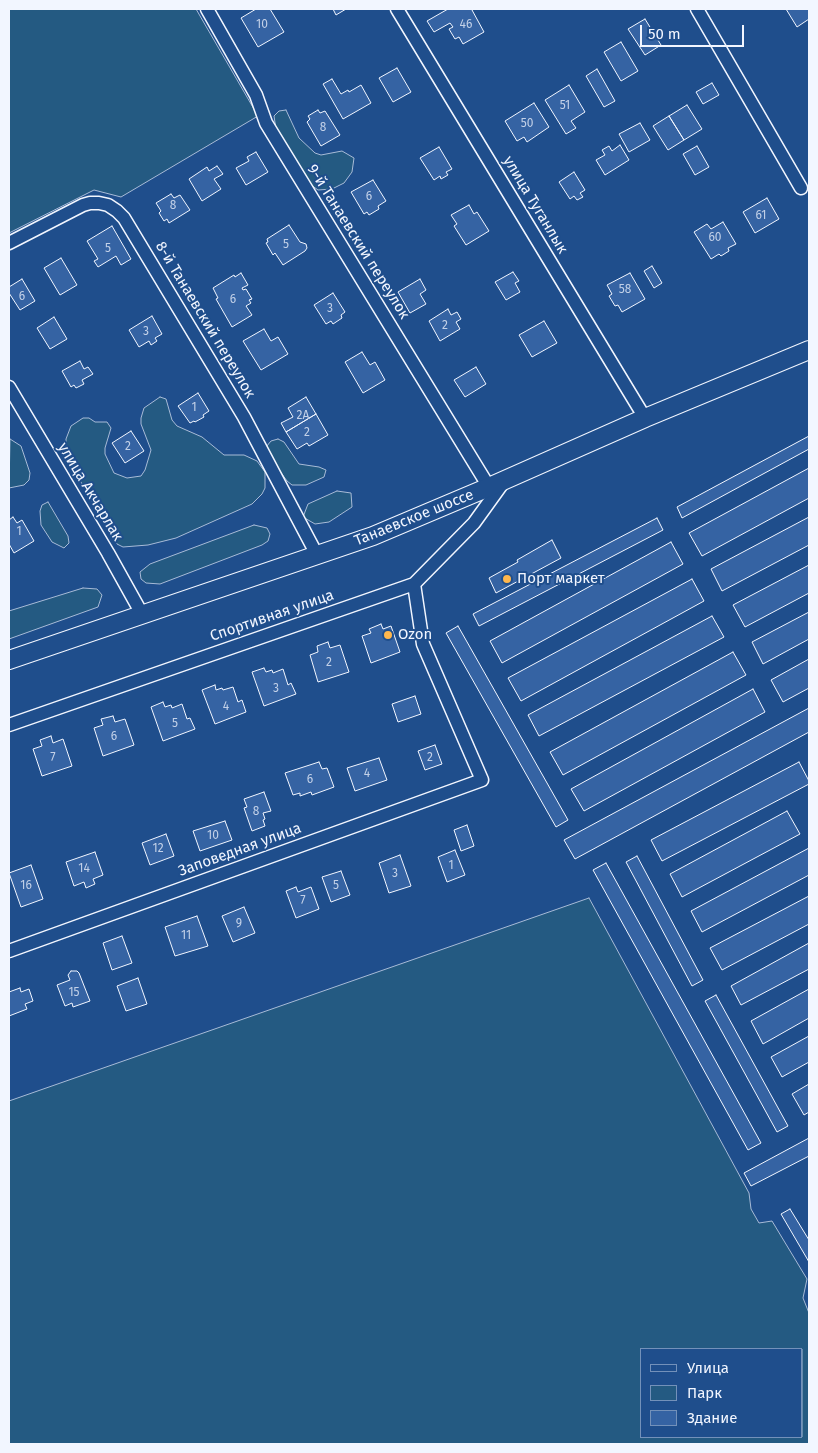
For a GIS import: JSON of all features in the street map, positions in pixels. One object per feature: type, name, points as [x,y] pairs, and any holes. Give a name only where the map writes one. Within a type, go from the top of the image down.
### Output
[{"type":"street","name":"9-й Танаевский переулок","points":[[207,9],[256,95],[266,124],[489,487]]},
{"type":"street","name":"улица Туганлык","points":[[397,9],[645,418]]},
{"type":"street","points":[[697,9],[801,188]]},
{"type":"street","name":"8-й Танаевский переулок","points":[[9,243],[83,205],[99,203],[108,205],[124,218],[244,417],[317,555]]},
{"type":"street","name":"Танаевское шоссе","points":[[9,660],[373,536],[645,418],[809,350]]},
{"type":"street","name":"улица Акчарлак","points":[[9,387],[108,553],[142,614]]},
{"type":"street","name":"Спортивная улица","points":[[9,725],[414,584],[474,523],[506,479]]},
{"type":"street","name":"Заповедная улица","points":[[9,950],[482,780],[423,644],[414,584]]},
{"type":"green space","points":[[9,9],[196,9],[258,116],[121,197],[94,190],[9,233]]},
{"type":"green space","points":[[286,110],[299,138],[315,153],[321,155],[342,151],[354,158],[352,172],[344,183],[332,189],[318,190],[307,182],[276,129],[274,116],[279,111]]},
{"type":"green space","points":[[160,397],[166,399],[172,420],[177,426],[202,437],[224,455],[244,455],[257,461],[265,472],[265,488],[252,504],[176,538],[148,545],[123,547],[117,544],[71,465],[66,452],[66,439],[71,426],[83,418],[89,418],[95,422],[107,422],[111,428],[105,454],[114,473],[127,478],[141,476],[145,470],[151,450],[141,424],[141,418],[144,408]]},
{"type":"green space","points":[[10,439],[21,446],[30,473],[29,480],[24,485],[9,488]]},
{"type":"green space","points":[[278,439],[284,442],[299,464],[326,470],[324,477],[306,485],[292,485],[287,481],[267,453],[266,447],[271,441]]},
{"type":"green space","points":[[337,491],[351,493],[352,507],[329,522],[315,524],[303,517],[308,504]]},
{"type":"green space","points":[[48,502],[68,536],[69,543],[64,548],[52,542],[41,525],[40,511],[42,505]]},
{"type":"green space","points":[[254,525],[267,528],[270,534],[268,541],[262,545],[160,584],[146,583],[141,579],[140,572],[150,564]]},
{"type":"green space","points":[[83,588],[97,589],[102,595],[98,607],[9,639],[9,611]]},
{"type":"green space","points":[[589,898],[749,1193],[751,1209],[759,1223],[772,1221],[807,1279],[803,1298],[809,1313],[809,1444],[9,1444],[9,1101]]},
{"type":"building","points":[[256,9],[270,9],[284,32],[258,47],[241,18]]},
{"type":"building","points":[[333,9],[346,9],[336,15]]},
{"type":"building","points":[[448,9],[474,9],[472,10],[484,32],[463,44],[459,37],[455,39],[449,29],[453,27],[450,23],[434,32],[427,21]]},
{"type":"building","points":[[786,9],[809,9],[809,19],[797,27]]},
{"type":"building","points":[[645,19],[661,45],[645,55],[628,29]]},
{"type":"building","points":[[621,42],[638,71],[621,81],[604,52]]},
{"type":"building","points":[[397,68],[411,92],[393,102],[379,78]]},
{"type":"building","points":[[597,69],[615,101],[604,107],[586,76]]},
{"type":"building","points":[[332,79],[341,94],[361,85],[371,103],[343,119],[323,84]]},
{"type":"building","points":[[712,83],[719,95],[703,104],[696,92]]},
{"type":"building","points":[[569,85],[585,112],[571,121],[576,128],[566,134],[545,100]]},
{"type":"building","points":[[534,103],[549,127],[527,142],[524,137],[517,141],[505,121]]},
{"type":"building","points":[[687,105],[702,129],[684,140],[669,116]]},
{"type":"building","points":[[318,110],[320,113],[325,111],[340,135],[321,146],[307,122],[310,119],[308,116]]},
{"type":"building","points":[[669,116],[684,140],[668,150],[653,126]]},
{"type":"building","points":[[640,123],[650,140],[629,152],[619,134]]},
{"type":"building","points":[[620,145],[629,160],[605,175],[596,160],[605,155],[602,150],[609,146],[612,151]]},
{"type":"building","points":[[697,146],[709,167],[695,175],[683,154]]},
{"type":"building","points":[[439,147],[452,169],[446,172],[448,175],[441,179],[440,176],[434,180],[420,158]]},
{"type":"building","points":[[256,152],[268,172],[246,185],[236,168],[249,161],[247,157]]},
{"type":"building","points":[[217,166],[223,174],[214,179],[221,189],[202,201],[189,179],[207,167],[209,171]]},
{"type":"building","points":[[574,172],[585,190],[580,193],[583,197],[577,200],[574,196],[570,199],[559,182]]},
{"type":"building","points":[[373,180],[386,201],[378,206],[379,209],[369,215],[367,212],[364,214],[351,192]]},
{"type":"building","points":[[171,194],[174,198],[180,195],[190,210],[169,223],[167,219],[164,221],[156,203]]},
{"type":"building","points":[[767,198],[779,219],[755,233],[743,212]]},
{"type":"building","points":[[469,205],[474,214],[477,212],[489,231],[466,245],[454,226],[457,224],[451,215]]},
{"type":"building","points":[[723,222],[736,244],[728,248],[729,251],[721,256],[719,254],[711,259],[694,232],[707,224],[711,229]]},
{"type":"building","points":[[289,225],[300,242],[306,244],[307,248],[283,265],[275,253],[273,255],[266,243],[268,242],[267,239]]},
{"type":"building","points":[[112,226],[131,259],[121,265],[116,256],[98,267],[94,261],[98,259],[87,241]]},
{"type":"building","points":[[61,258],[77,285],[60,295],[44,268]]},
{"type":"building","points":[[652,266],[662,283],[654,288],[644,271]]},
{"type":"building","points":[[513,272],[519,281],[515,283],[520,292],[506,300],[495,282]]},
{"type":"building","points":[[241,273],[248,285],[242,288],[243,290],[246,289],[252,299],[249,300],[251,303],[246,306],[252,315],[232,327],[216,299],[218,298],[213,288],[234,275],[235,277]]},
{"type":"building","points":[[630,273],[645,299],[622,312],[618,305],[615,306],[609,296],[612,294],[607,285]]},
{"type":"building","points":[[22,279],[35,301],[20,310],[9,293],[9,287]]},
{"type":"building","points":[[420,279],[426,290],[420,294],[426,304],[410,313],[398,292]]},
{"type":"building","points":[[333,293],[345,312],[341,315],[342,318],[333,324],[331,321],[326,324],[314,305]]},
{"type":"building","points":[[448,309],[451,315],[457,312],[461,319],[456,322],[460,329],[440,341],[429,321]]},
{"type":"building","points":[[152,316],[162,334],[155,338],[157,341],[151,345],[149,341],[139,347],[129,330]]},
{"type":"building","points":[[54,317],[67,339],[50,349],[37,328]]},
{"type":"building","points":[[544,321],[557,343],[532,357],[519,335]]},
{"type":"building","points":[[264,329],[271,341],[278,337],[288,354],[261,370],[243,341]]},
{"type":"building","points":[[362,352],[370,365],[375,362],[385,380],[363,393],[345,362]]},
{"type":"building","points":[[80,361],[84,369],[88,367],[93,374],[82,380],[84,384],[76,388],[74,385],[71,387],[62,371]]},
{"type":"building","points":[[476,367],[486,384],[465,397],[454,380]]},
{"type":"building","points":[[198,393],[209,411],[203,415],[204,417],[190,423],[178,406]]},
{"type":"building","points":[[306,397],[316,414],[286,432],[281,423],[293,417],[288,408]]},
{"type":"building","points":[[316,414],[328,435],[309,446],[307,443],[297,449],[286,432]]},
{"type":"building","points":[[131,431],[144,451],[125,463],[112,443]]},
{"type":"building","points":[[809,436],[809,449],[682,518],[677,507]]},
{"type":"building","points":[[809,468],[809,498],[702,556],[689,533]]},
{"type":"building","points":[[13,517],[17,523],[22,520],[34,541],[14,553],[9,544],[9,520]]},
{"type":"building","points":[[809,517],[809,545],[722,591],[711,569]]},
{"type":"building","points":[[657,518],[663,530],[479,626],[473,614]]},
{"type":"building","points":[[552,540],[561,558],[496,593],[489,578]]},
{"type":"building","points":[[671,542],[683,564],[502,663],[490,641]]},
{"type":"building","points":[[809,565],[809,593],[745,627],[733,605]]},
{"type":"building","points":[[692,579],[704,601],[521,701],[508,678]]},
{"type":"building","points":[[809,612],[809,639],[763,664],[752,642]]},
{"type":"building","points":[[712,616],[724,637],[539,736],[528,715]]},
{"type":"building","points":[[381,624],[383,629],[391,626],[400,652],[371,663],[362,636],[371,633],[369,629]]},
{"type":"building","points":[[458,626],[568,820],[556,827],[446,633]]},
{"type":"building","points":[[328,642],[330,648],[340,645],[349,672],[318,682],[310,655],[318,652],[317,646]]},
{"type":"building","points":[[733,652],[746,675],[563,775],[550,752]]},
{"type":"building","points":[[809,659],[809,688],[783,702],[771,680]]},
{"type":"building","points":[[264,668],[266,672],[272,670],[273,673],[283,669],[288,685],[291,683],[296,694],[264,706],[252,672]]},
{"type":"building","points":[[215,685],[216,690],[233,687],[238,702],[242,700],[246,712],[215,724],[202,690]]},
{"type":"building","points":[[753,689],[765,712],[584,811],[571,789]]},
{"type":"building","points":[[415,696],[421,714],[398,722],[392,704]]},
{"type":"building","points":[[163,702],[165,707],[171,705],[172,708],[182,704],[187,719],[190,718],[195,729],[163,741],[151,707]]},
{"type":"building","points":[[809,708],[809,732],[575,859],[564,840]]},
{"type":"building","points":[[113,716],[115,722],[125,719],[134,745],[103,756],[94,728],[103,725],[101,719]]},
{"type":"building","points":[[51,736],[53,743],[63,739],[72,766],[42,776],[33,749],[42,746],[40,740]]},
{"type":"building","points":[[435,745],[442,764],[425,770],[418,751]]},
{"type":"building","points":[[379,758],[387,780],[355,791],[347,768]]},
{"type":"building","points":[[319,762],[322,769],[327,768],[334,787],[312,795],[311,792],[300,796],[300,793],[293,795],[285,773]]},
{"type":"building","points":[[799,762],[809,784],[662,861],[651,840]]},
{"type":"building","points":[[264,792],[271,811],[263,813],[265,826],[252,831],[244,808],[247,807],[244,799]]},
{"type":"building","points":[[787,811],[800,834],[682,897],[670,874]]},
{"type":"building","points":[[225,821],[232,840],[200,851],[193,831]]},
{"type":"building","points":[[467,825],[474,846],[461,851],[454,830]]},
{"type":"building","points":[[166,834],[174,856],[150,865],[142,843]]},
{"type":"building","points":[[809,848],[809,875],[702,932],[691,911]]},
{"type":"building","points":[[455,850],[465,875],[447,882],[438,857]]},
{"type":"building","points":[[95,852],[103,875],[93,879],[95,884],[86,888],[84,882],[74,886],[66,862]]},
{"type":"building","points":[[400,855],[411,886],[389,893],[379,863]]},
{"type":"building","points":[[637,856],[703,980],[692,986],[626,862]]},
{"type":"building","points":[[606,863],[761,1143],[748,1150],[593,870]]},
{"type":"building","points":[[31,865],[43,899],[21,907],[9,873]]},
{"type":"building","points":[[341,871],[350,895],[331,902],[322,877]]},
{"type":"building","points":[[296,887],[298,892],[311,887],[319,909],[296,918],[286,891]]},
{"type":"building","points":[[809,896],[809,924],[722,970],[710,948]]},
{"type":"building","points":[[244,907],[255,933],[233,942],[222,916]]},
{"type":"building","points":[[197,916],[208,946],[175,956],[165,927]]},
{"type":"building","points":[[122,936],[132,963],[112,970],[103,943]]},
{"type":"building","points":[[809,943],[809,969],[741,1005],[731,986]]},
{"type":"building","points":[[71,971],[79,973],[90,1001],[73,1007],[72,1003],[65,1006],[57,985],[70,980],[68,975]]},
{"type":"building","points":[[138,978],[147,1004],[126,1011],[117,986]]},
{"type":"building","points":[[20,988],[21,992],[29,989],[33,1001],[25,1004],[27,1009],[9,1016],[9,992]]},
{"type":"building","points":[[809,989],[809,1018],[763,1044],[751,1021]]},
{"type":"building","points":[[716,995],[788,1126],[777,1132],[705,1001]]},
{"type":"building","points":[[809,1036],[809,1062],[782,1077],[771,1057]]},
{"type":"building","points":[[809,1084],[809,1112],[804,1115],[792,1094]]},
{"type":"building","points":[[809,1138],[809,1156],[751,1186],[744,1173]]},
{"type":"building","points":[[790,1209],[809,1240],[809,1262],[781,1214]]},
{"type":"place","name":"Порт маркет","points":[[507,579]]},
{"type":"place","name":"Ozon","points":[[388,635]]}]
